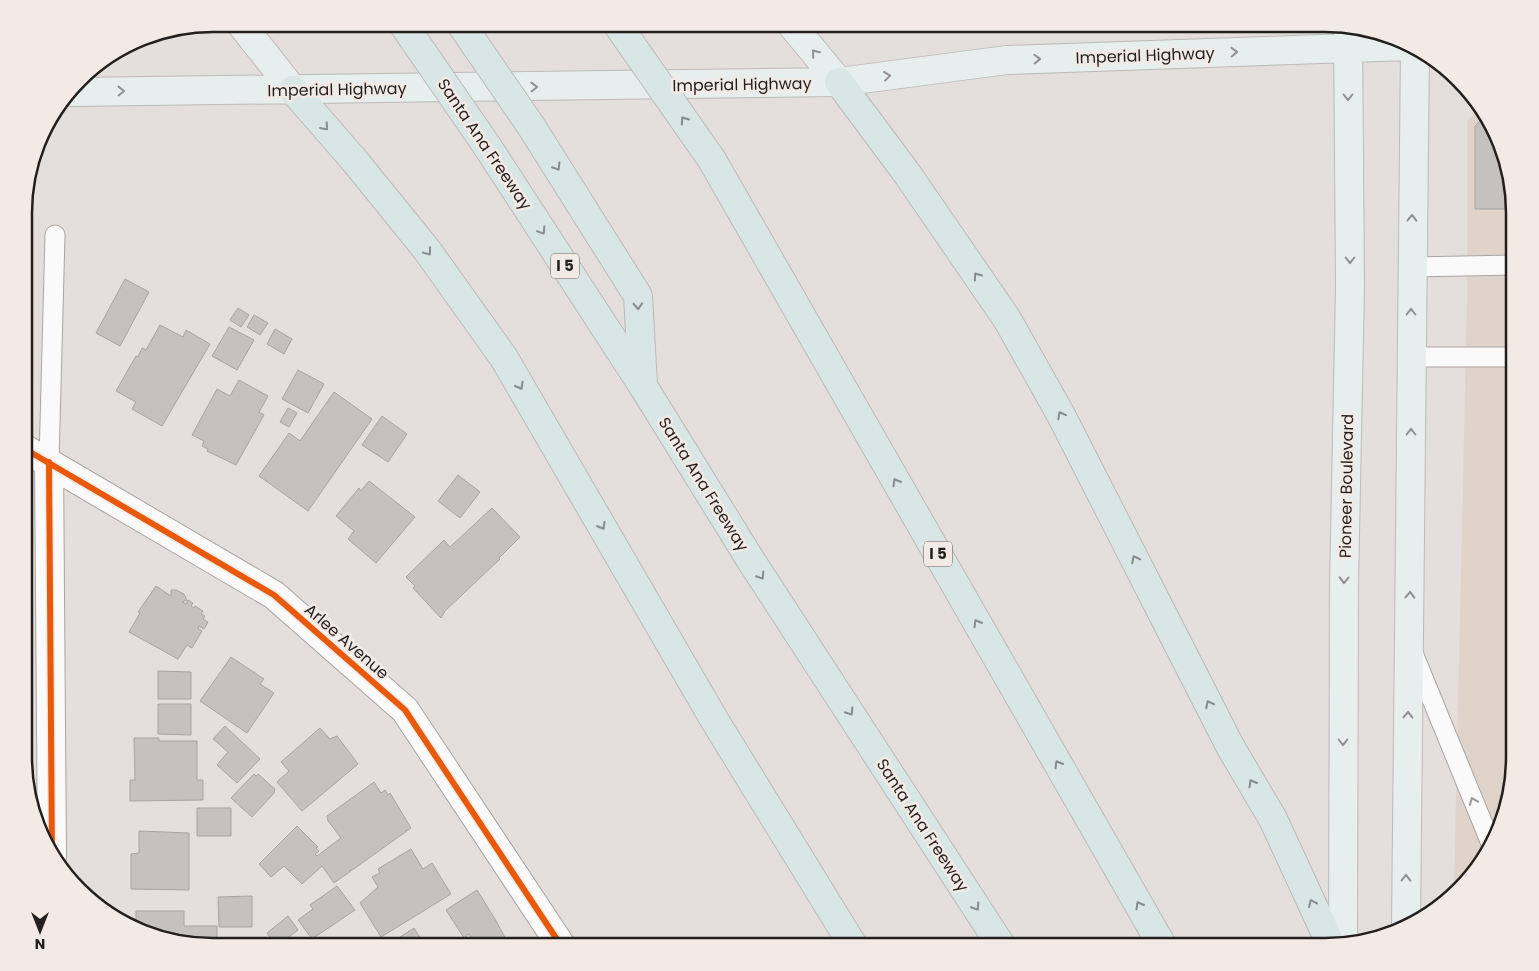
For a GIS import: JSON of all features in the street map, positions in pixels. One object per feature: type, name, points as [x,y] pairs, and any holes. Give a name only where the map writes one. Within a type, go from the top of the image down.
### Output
[{"type":"highway","name":"Santa Ana Freeway","points":[[409,32],[487,146],[643,386],[750,559],[996,938]]},
{"type":"highway","points":[[466,32],[530,126],[638,296],[643,386]]},
{"type":"highway","name":"I 5","points":[[623,32],[712,160],[1158,938]]},
{"type":"highway","points":[[839,82],[908,174],[1007,319],[1062,415],[1231,748],[1273,819],[1328,938]]},
{"type":"highway","points":[[293,90],[354,160],[427,250],[504,358],[715,720],[848,938]]},
{"type":"main road","points":[[247,32],[293,90]]},
{"type":"main road","points":[[798,32],[839,82]]},
{"type":"main road","name":"Imperial Highway","points":[[79,92],[839,82],[1007,60],[1348,38],[1387,43]]},
{"type":"main road","name":"Pioneer Boulevard","points":[[1343,937],[1344,604],[1350,286],[1348,38]]},
{"type":"main road","points":[[1406,919],[1415,56]]},
{"type":"street","name":"Arlee Avenue","points":[[32,453],[274,595],[405,710],[556,938]]},
{"type":"street","points":[[49,462],[52,839]]},
{"type":"lane","points":[[49,462],[56,235]]},
{"type":"lane","points":[[1412,267],[1506,265]]},
{"type":"lane","points":[[1411,358],[1506,358]]},
{"type":"lane","points":[[1409,644],[1488,837]]},
{"type":"shaded area","points":[[1476,112],[1493,144],[1503,178],[1506,202],[1506,769],[1503,793],[1493,827],[1476,858],[1462,877],[1454,884],[1467,301],[1467,121]]},
{"type":"building","points":[[1480,120],[1493,144],[1503,178],[1506,209],[1475,209],[1475,126]]},
{"type":"building","points":[[125,279],[149,292],[120,346],[96,333]]},
{"type":"building","points":[[238,308],[249,315],[241,327],[230,320]]},
{"type":"building","points":[[254,315],[268,323],[260,335],[247,327]]},
{"type":"building","points":[[160,325],[183,337],[186,330],[210,344],[162,426],[132,409],[136,402],[116,391],[136,356],[138,357],[142,348],[146,350]]},
{"type":"building","points":[[229,327],[254,340],[237,370],[212,356]]},
{"type":"building","points":[[275,329],[292,339],[284,354],[267,344]]},
{"type":"building","points":[[298,370],[324,384],[308,413],[282,399]]},
{"type":"building","points":[[239,380],[268,396],[259,412],[264,415],[236,465],[207,451],[208,449],[202,446],[204,441],[192,435],[217,389],[230,396]]},
{"type":"building","points":[[334,392],[372,419],[308,511],[259,476],[289,433],[300,441]]},
{"type":"building","points":[[288,408],[297,413],[289,427],[280,422]]},
{"type":"building","points":[[382,416],[407,434],[388,462],[362,445]]},
{"type":"building","points":[[458,475],[480,492],[460,518],[438,501]]},
{"type":"building","points":[[369,481],[415,517],[376,563],[348,539],[354,531],[336,516],[359,488],[361,491]]},
{"type":"building","points":[[492,508],[520,537],[500,559],[445,611],[441,618],[413,588],[415,586],[406,577],[444,540],[450,547]]},
{"type":"building","points":[[156,586],[171,596],[171,590],[184,594],[187,600],[182,602],[186,604],[188,600],[193,603],[191,606],[194,608],[195,606],[203,611],[201,614],[205,616],[203,619],[208,622],[204,629],[199,626],[198,628],[202,631],[192,648],[187,645],[178,659],[129,632],[140,613],[138,612]]},
{"type":"building","points":[[231,657],[264,679],[260,684],[274,693],[247,733],[200,701]]},
{"type":"building","points":[[158,671],[191,672],[191,699],[158,699]]},
{"type":"building","points":[[158,704],[191,704],[191,735],[158,734]]},
{"type":"building","points":[[225,726],[260,759],[237,783],[217,765],[228,752],[213,739]]},
{"type":"building","points":[[320,728],[330,739],[337,736],[358,764],[302,811],[277,782],[289,771],[281,762]]},
{"type":"building","points":[[134,738],[159,738],[159,741],[197,741],[197,780],[203,780],[203,800],[130,801],[130,780],[135,780]]},
{"type":"building","points":[[254,774],[256,776],[258,774],[275,789],[274,793],[252,817],[231,798]]},
{"type":"building","points":[[374,782],[381,793],[385,790],[388,795],[390,793],[411,828],[334,883],[322,866],[302,884],[284,866],[271,877],[259,864],[297,826],[318,847],[316,848],[319,851],[315,854],[317,856],[341,838],[328,821],[327,816]]},
{"type":"building","points":[[197,808],[231,808],[231,836],[197,836]]},
{"type":"building","points":[[139,831],[189,833],[189,890],[131,889],[131,854],[139,853]]},
{"type":"building","points":[[411,849],[423,869],[432,863],[451,894],[381,937],[360,903],[378,887],[372,877],[380,873],[378,869]]},
{"type":"building","points":[[337,886],[355,910],[311,938],[298,920],[313,909],[310,905]]},
{"type":"building","points":[[477,890],[505,938],[469,938],[471,937],[469,934],[464,938],[446,910]]},
{"type":"building","points":[[252,896],[252,927],[219,927],[218,897]]},
{"type":"building","points":[[136,911],[184,911],[184,926],[217,926],[217,938],[178,935],[155,929],[136,921]]},
{"type":"building","points":[[288,916],[298,930],[288,938],[271,938],[267,933]]},
{"type":"building","points":[[414,928],[420,938],[399,938]]},
{"type":"cycle path","points":[[32,453],[274,595],[405,710],[556,938]]},
{"type":"cycle path","points":[[49,462],[52,839]]}]
